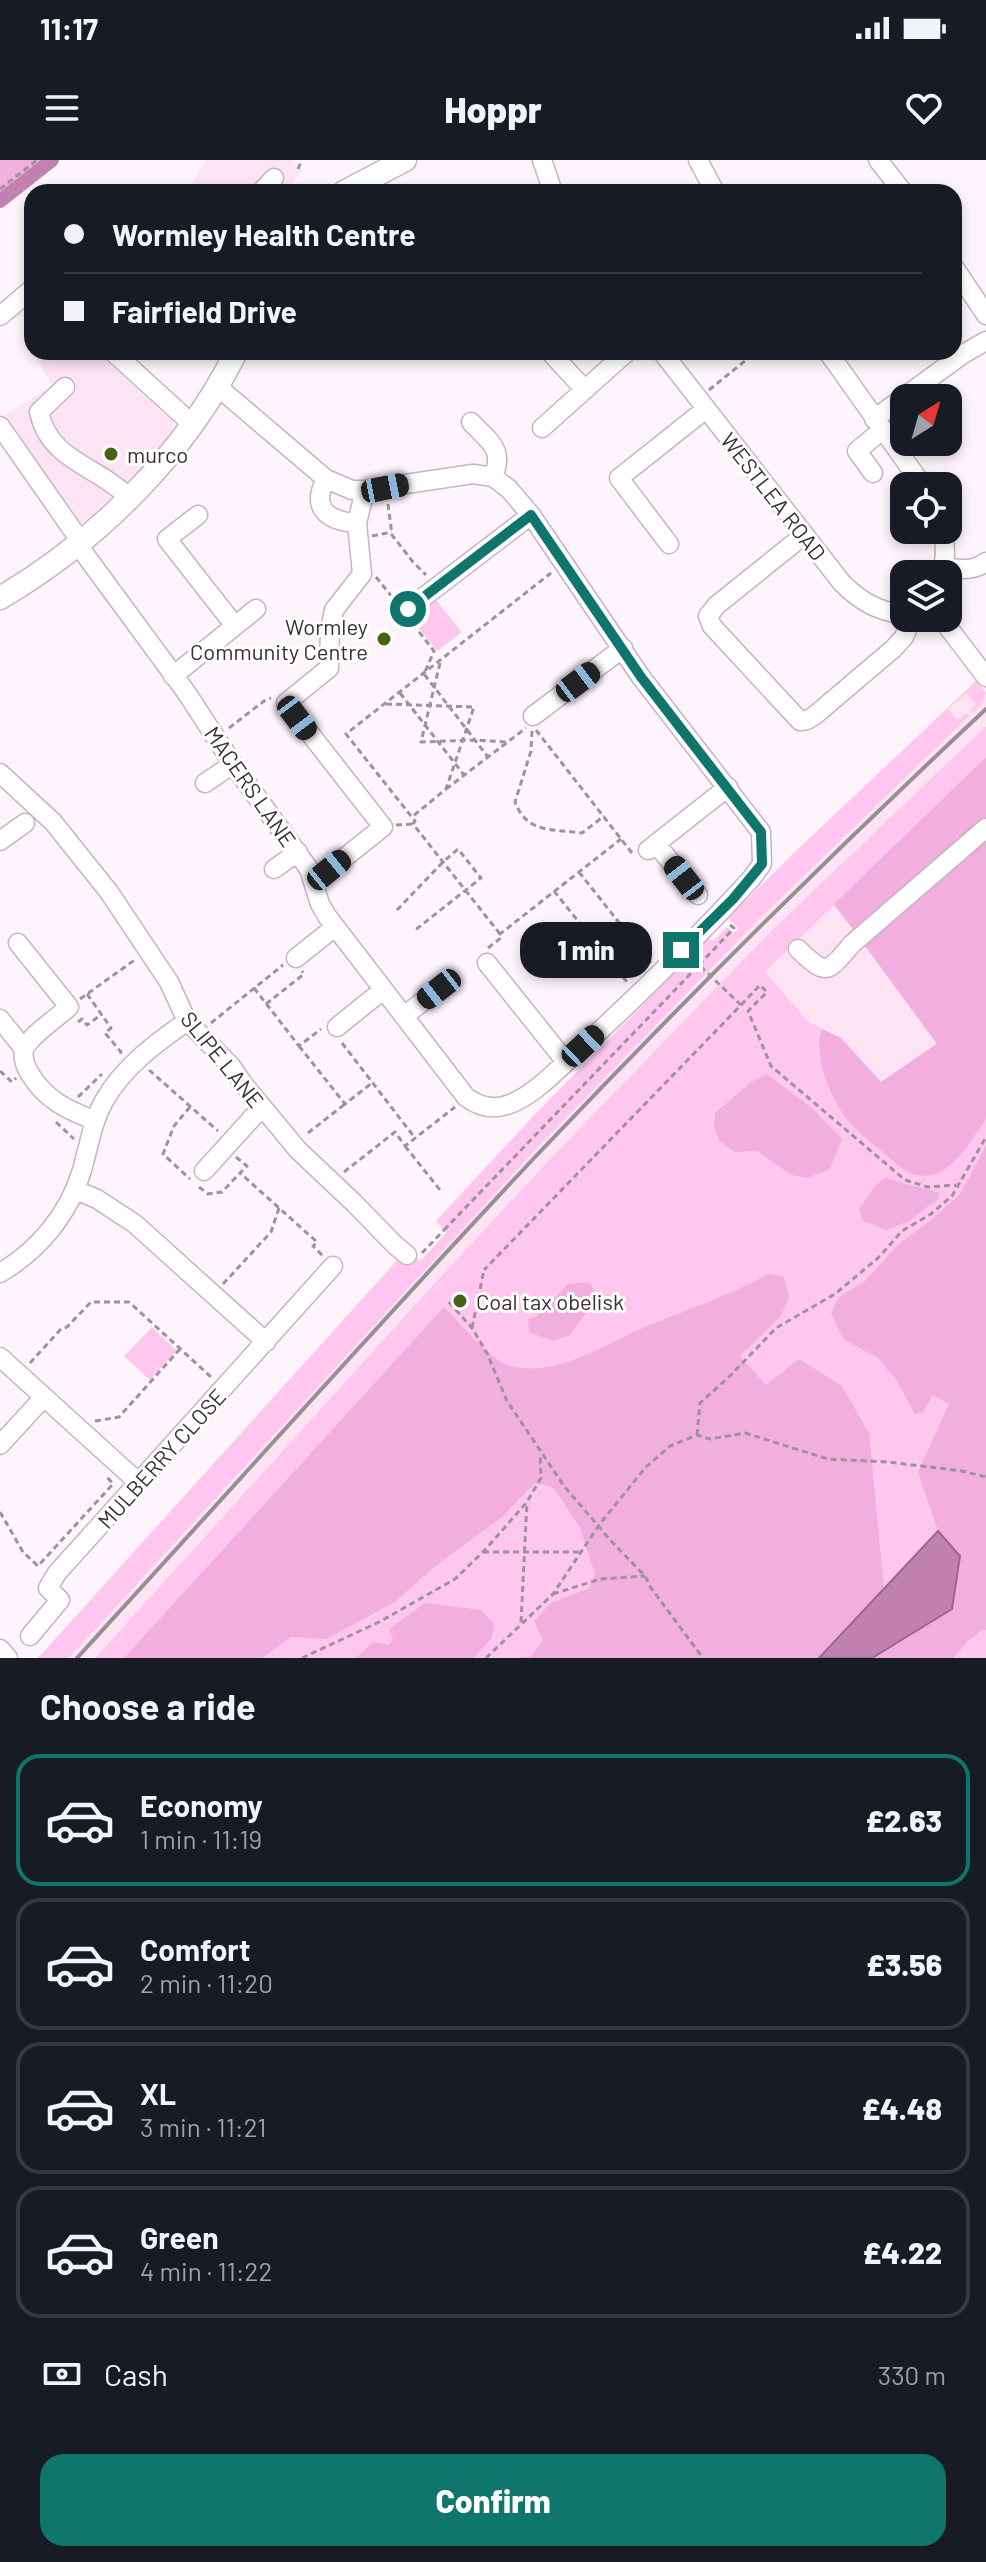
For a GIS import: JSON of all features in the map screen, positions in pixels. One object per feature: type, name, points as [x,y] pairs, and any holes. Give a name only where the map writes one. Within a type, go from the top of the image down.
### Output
[{"type":"main road","points":[[359,184],[405,160]]},
{"type":"main road","points":[[0,598],[80,543],[155,470],[218,387],[232,360]]},
{"type":"street","points":[[542,160],[548,184]]},
{"type":"street","points":[[698,160],[711,184]]},
{"type":"street","points":[[878,160],[897,184]]},
{"type":"street","points":[[962,279],[986,315]]},
{"type":"street","points":[[0,316],[24,296]]},
{"type":"street","points":[[962,355],[986,341]]},
{"type":"street","points":[[122,360],[192,424]]},
{"type":"street","points":[[557,360],[585,390]]},
{"type":"street","points":[[542,428],[618,360]]},
{"type":"street","name":"WESTLEA ROAD","points":[[668,360],[853,594],[876,609],[890,612]]},
{"type":"street","points":[[834,360],[913,472]]},
{"type":"street","points":[[873,473],[857,451],[878,424],[956,360]]},
{"type":"street","points":[[65,387],[39,412],[56,446],[73,461],[112,481],[128,497]]},
{"type":"street","points":[[218,387],[326,479],[352,490],[473,474],[493,477],[509,489],[531,515],[662,705],[761,832],[762,864],[733,899],[566,1062],[541,1084],[510,1104],[493,1107],[472,1101]]},
{"type":"street","points":[[669,544],[619,478],[702,404]]},
{"type":"street","points":[[471,422],[498,452],[499,463],[493,477]]},
{"type":"street","name":"MACERS LANE","points":[[0,426],[233,764],[298,852],[309,869],[320,904],[335,927],[472,1101]]},
{"type":"street","points":[[326,479],[319,496],[322,509],[338,521],[357,523]]},
{"type":"street","points":[[312,879],[329,870],[383,827],[286,703],[329,668],[334,610],[362,574],[357,523],[365,490]]},
{"type":"street","points":[[198,515],[167,539],[235,626]]},
{"type":"street","points":[[408,609],[531,515]]},
{"type":"street","points":[[804,535],[717,605],[708,616],[712,626],[800,721],[814,716],[893,649],[906,632]]},
{"type":"street","points":[[962,570],[974,569],[986,562]]},
{"type":"street","points":[[173,676],[256,609]]},
{"type":"street","points":[[952,632],[986,677]]},
{"type":"street","points":[[532,720],[623,648]]},
{"type":"street","points":[[205,783],[233,764]]},
{"type":"street","name":"SLIPE LANE","points":[[0,773],[53,822],[109,892],[169,982],[194,1028],[231,1066],[314,1166],[407,1255]]},
{"type":"street","points":[[698,895],[652,847],[728,787]]},
{"type":"street","points":[[0,841],[25,823]]},
{"type":"street","points":[[798,949],[816,967],[823,969],[833,965],[852,944],[986,828]]},
{"type":"street","points":[[274,869],[298,852]]},
{"type":"street","points":[[295,958],[335,927]]},
{"type":"street","points":[[18,943],[69,1007],[24,1049]]},
{"type":"street","points":[[487,963],[566,1062]]},
{"type":"street","points":[[404,1016],[439,989]]},
{"type":"street","points":[[333,1029],[383,990]]},
{"type":"street","points":[[0,1019],[24,1049],[24,1062],[52,1100],[94,1120]]},
{"type":"street","points":[[0,1273],[31,1251],[55,1226],[76,1190],[94,1120],[123,1073],[149,1049],[194,1028]]},
{"type":"street","points":[[204,1171],[262,1107]]},
{"type":"street","points":[[76,1190],[97,1199],[135,1224],[266,1342]]},
{"type":"street","name":"MULBERRY CLOSE","points":[[30,1636],[60,1600],[48,1588],[57,1573],[333,1266]]},
{"type":"street","points":[[0,1357],[139,1483]]},
{"type":"street","points":[[0,1445],[44,1397]]},
{"type":"street","points":[[0,1649],[8,1658]]},
{"type":"path","points":[[0,189],[37,160]]},
{"type":"path","points":[[298,169],[302,160]]},
{"type":"path","points":[[702,404],[748,360]]},
{"type":"path","points":[[385,488],[392,535],[431,581]]},
{"type":"path","points":[[532,720],[621,839],[500,934],[346,734],[564,563]]},
{"type":"path","points":[[441,660],[421,742],[507,742]]},
{"type":"path","points":[[424,674],[488,757]]},
{"type":"path","points":[[400,693],[464,775]]},
{"type":"path","points":[[216,738],[264,701],[274,697],[286,703]]},
{"type":"path","points":[[386,704],[474,707],[446,789]]},
{"type":"path","points":[[412,817],[532,720]]},
{"type":"path","points":[[532,720],[531,751],[515,802],[523,819],[534,827],[582,833],[604,816]]},
{"type":"path","points":[[397,910],[458,849],[481,878],[414,931]]},
{"type":"path","points":[[579,872],[659,972]]},
{"type":"path","points":[[554,891],[636,994]]},
{"type":"path","points":[[594,942],[618,921]]},
{"type":"path","points":[[444,1230],[731,931]]},
{"type":"path","points":[[69,1007],[148,949]]},
{"type":"path","points":[[194,1028],[215,1018],[295,958],[304,974],[266,1004]]},
{"type":"path","points":[[699,965],[741,1005]]},
{"type":"path","points":[[472,1328],[484,1270],[760,985],[767,992],[748,1011],[771,1066],[905,1180],[928,1187],[958,1184]]},
{"type":"path","points":[[254,988],[345,1104]]},
{"type":"path","points":[[87,994],[111,1028],[105,1033],[121,1052],[114,1064],[123,1073]]},
{"type":"path","points":[[72,1026],[82,1019],[87,1025],[102,1014]]},
{"type":"path","points":[[299,1046],[333,1029],[415,1138]]},
{"type":"path","points":[[66,1131],[75,1113],[78,1097],[102,1074]]},
{"type":"path","points":[[308,1133],[372,1083]]},
{"type":"path","points":[[405,1146],[472,1101]]},
{"type":"path","points":[[344,1173],[405,1124]]},
{"type":"path","points":[[395,1132],[440,1190]]},
{"type":"path","points":[[697,1435],[700,1403],[776,1328],[835,1294],[878,1258],[902,1231],[931,1214],[952,1196],[986,1137]]},
{"type":"path","points":[[213,1295],[271,1232],[279,1208]]},
{"type":"path","points":[[20,1375],[61,1329],[67,1327],[91,1302],[129,1302],[223,1389]]},
{"type":"path","points":[[449,1302],[472,1328],[487,1353],[507,1401],[564,1486],[645,1576],[703,1658]]},
{"type":"path","points":[[84,1433],[97,1419],[119,1417],[180,1349]]},
{"type":"path","points":[[486,1658],[553,1594],[599,1525],[645,1468],[670,1446],[697,1435],[710,1439],[745,1433],[828,1459],[889,1462],[986,1477]]},
{"type":"path","points":[[302,1658],[381,1621],[455,1579],[527,1502],[541,1478],[540,1451]]},
{"type":"path","points":[[0,1512],[23,1552],[38,1566],[113,1484],[106,1478],[118,1464]]},
{"type":"path","points":[[521,1622],[527,1502]]},
{"type":"path","points":[[483,1552],[581,1552]]},
{"type":"path","points":[[553,1594],[600,1579],[645,1576]]},
{"type":"shaded area","points":[[0,160],[41,160],[0,193]]},
{"type":"shaded area","points":[[207,160],[293,160],[302,169],[292,184],[191,184]]},
{"type":"shaded area","points":[[38,360],[106,360],[173,422],[171,433],[125,487],[80,525],[3,416],[52,386]]},
{"type":"shaded area","points":[[436,600],[462,632],[437,651],[412,619]]},
{"type":"shaded area","points":[[976,681],[986,692],[984,701],[973,713],[970,710],[976,704],[966,693],[948,709],[958,720],[966,713],[969,716],[758,920],[537,1148],[69,1658],[38,1658],[399,1258],[410,1252],[420,1261],[446,1233],[436,1221],[536,1113],[709,938],[713,941],[727,927],[734,933],[738,928],[728,918]]},
{"type":"shaded area","points":[[966,692],[976,704],[986,698],[986,726],[770,932],[550,1159],[95,1658],[69,1658],[537,1148],[958,720],[948,709]]},
{"type":"shaded area","points":[[986,726],[986,1658],[95,1658],[550,1159],[770,932]],"holes":[[[834,905],[937,1043],[881,1082],[841,1038],[809,1022],[765,972]]]},
{"type":"shaded area","points":[[986,757],[986,1119],[963,1152],[948,1167],[931,1175],[917,1175],[899,1166],[851,1124],[837,1104],[826,1079],[820,1052],[822,1029],[841,1038],[881,1082],[937,1044],[834,904]]},
{"type":"shaded area","points":[[834,904],[937,1044],[881,1083],[809,1022],[765,972]]},
{"type":"shaded area","points":[[767,1074],[813,1109],[842,1139],[830,1169],[808,1178],[791,1175],[757,1151],[735,1152],[719,1141],[714,1125],[715,1113],[751,1082]]},
{"type":"shaded area","points":[[986,1146],[986,1630],[968,1641],[953,1658],[872,1658],[952,1608],[960,1556],[938,1531],[918,1472],[949,1404],[933,1395],[923,1412],[915,1414],[897,1381],[878,1358],[843,1339],[831,1313],[839,1297],[864,1282],[899,1244],[960,1194]]},
{"type":"shaded area","points":[[886,1177],[940,1193],[938,1199],[909,1221],[886,1230],[862,1220],[859,1209],[875,1186]]},
{"type":"shaded area","points":[[768,1274],[784,1277],[789,1297],[781,1316],[740,1356],[766,1385],[799,1359],[842,1386],[869,1433],[884,1588],[819,1658],[513,1658],[530,1657],[543,1640],[534,1621],[551,1603],[589,1588],[595,1574],[580,1528],[554,1488],[535,1483],[502,1517],[434,1567],[395,1602],[326,1639],[291,1637],[262,1658],[124,1658],[444,1307],[483,1348],[500,1361],[524,1368],[542,1368],[578,1358]]},
{"type":"shaded area","points":[[590,1282],[597,1298],[570,1335],[553,1341],[529,1332],[528,1319],[537,1316],[568,1284]]},
{"type":"shaded area","points":[[152,1327],[177,1351],[150,1380],[124,1356]]},
{"type":"shaded area","points":[[938,1531],[960,1556],[952,1609],[872,1658],[819,1658]]},
{"type":"shaded area","points":[[425,1603],[481,1610],[494,1624],[492,1638],[474,1658],[356,1658],[373,1642],[389,1645],[393,1638],[389,1629]]},
{"type":"waterway","points":[[0,201],[52,160]]},
{"type":"railway","points":[[77,1658],[591,1098],[758,929],[986,709]]},
{"type":"place","name":"murco","points":[[111,454]]},
{"type":"place","name":"Wormley Community Centre","points":[[384,639]]},
{"type":"place","name":"Coal tax obelisk","points":[[460,1301]]},
{"type":"route","points":[[408,609],[531,515],[641,677],[761,832],[762,864],[733,899],[681,950]]}]
